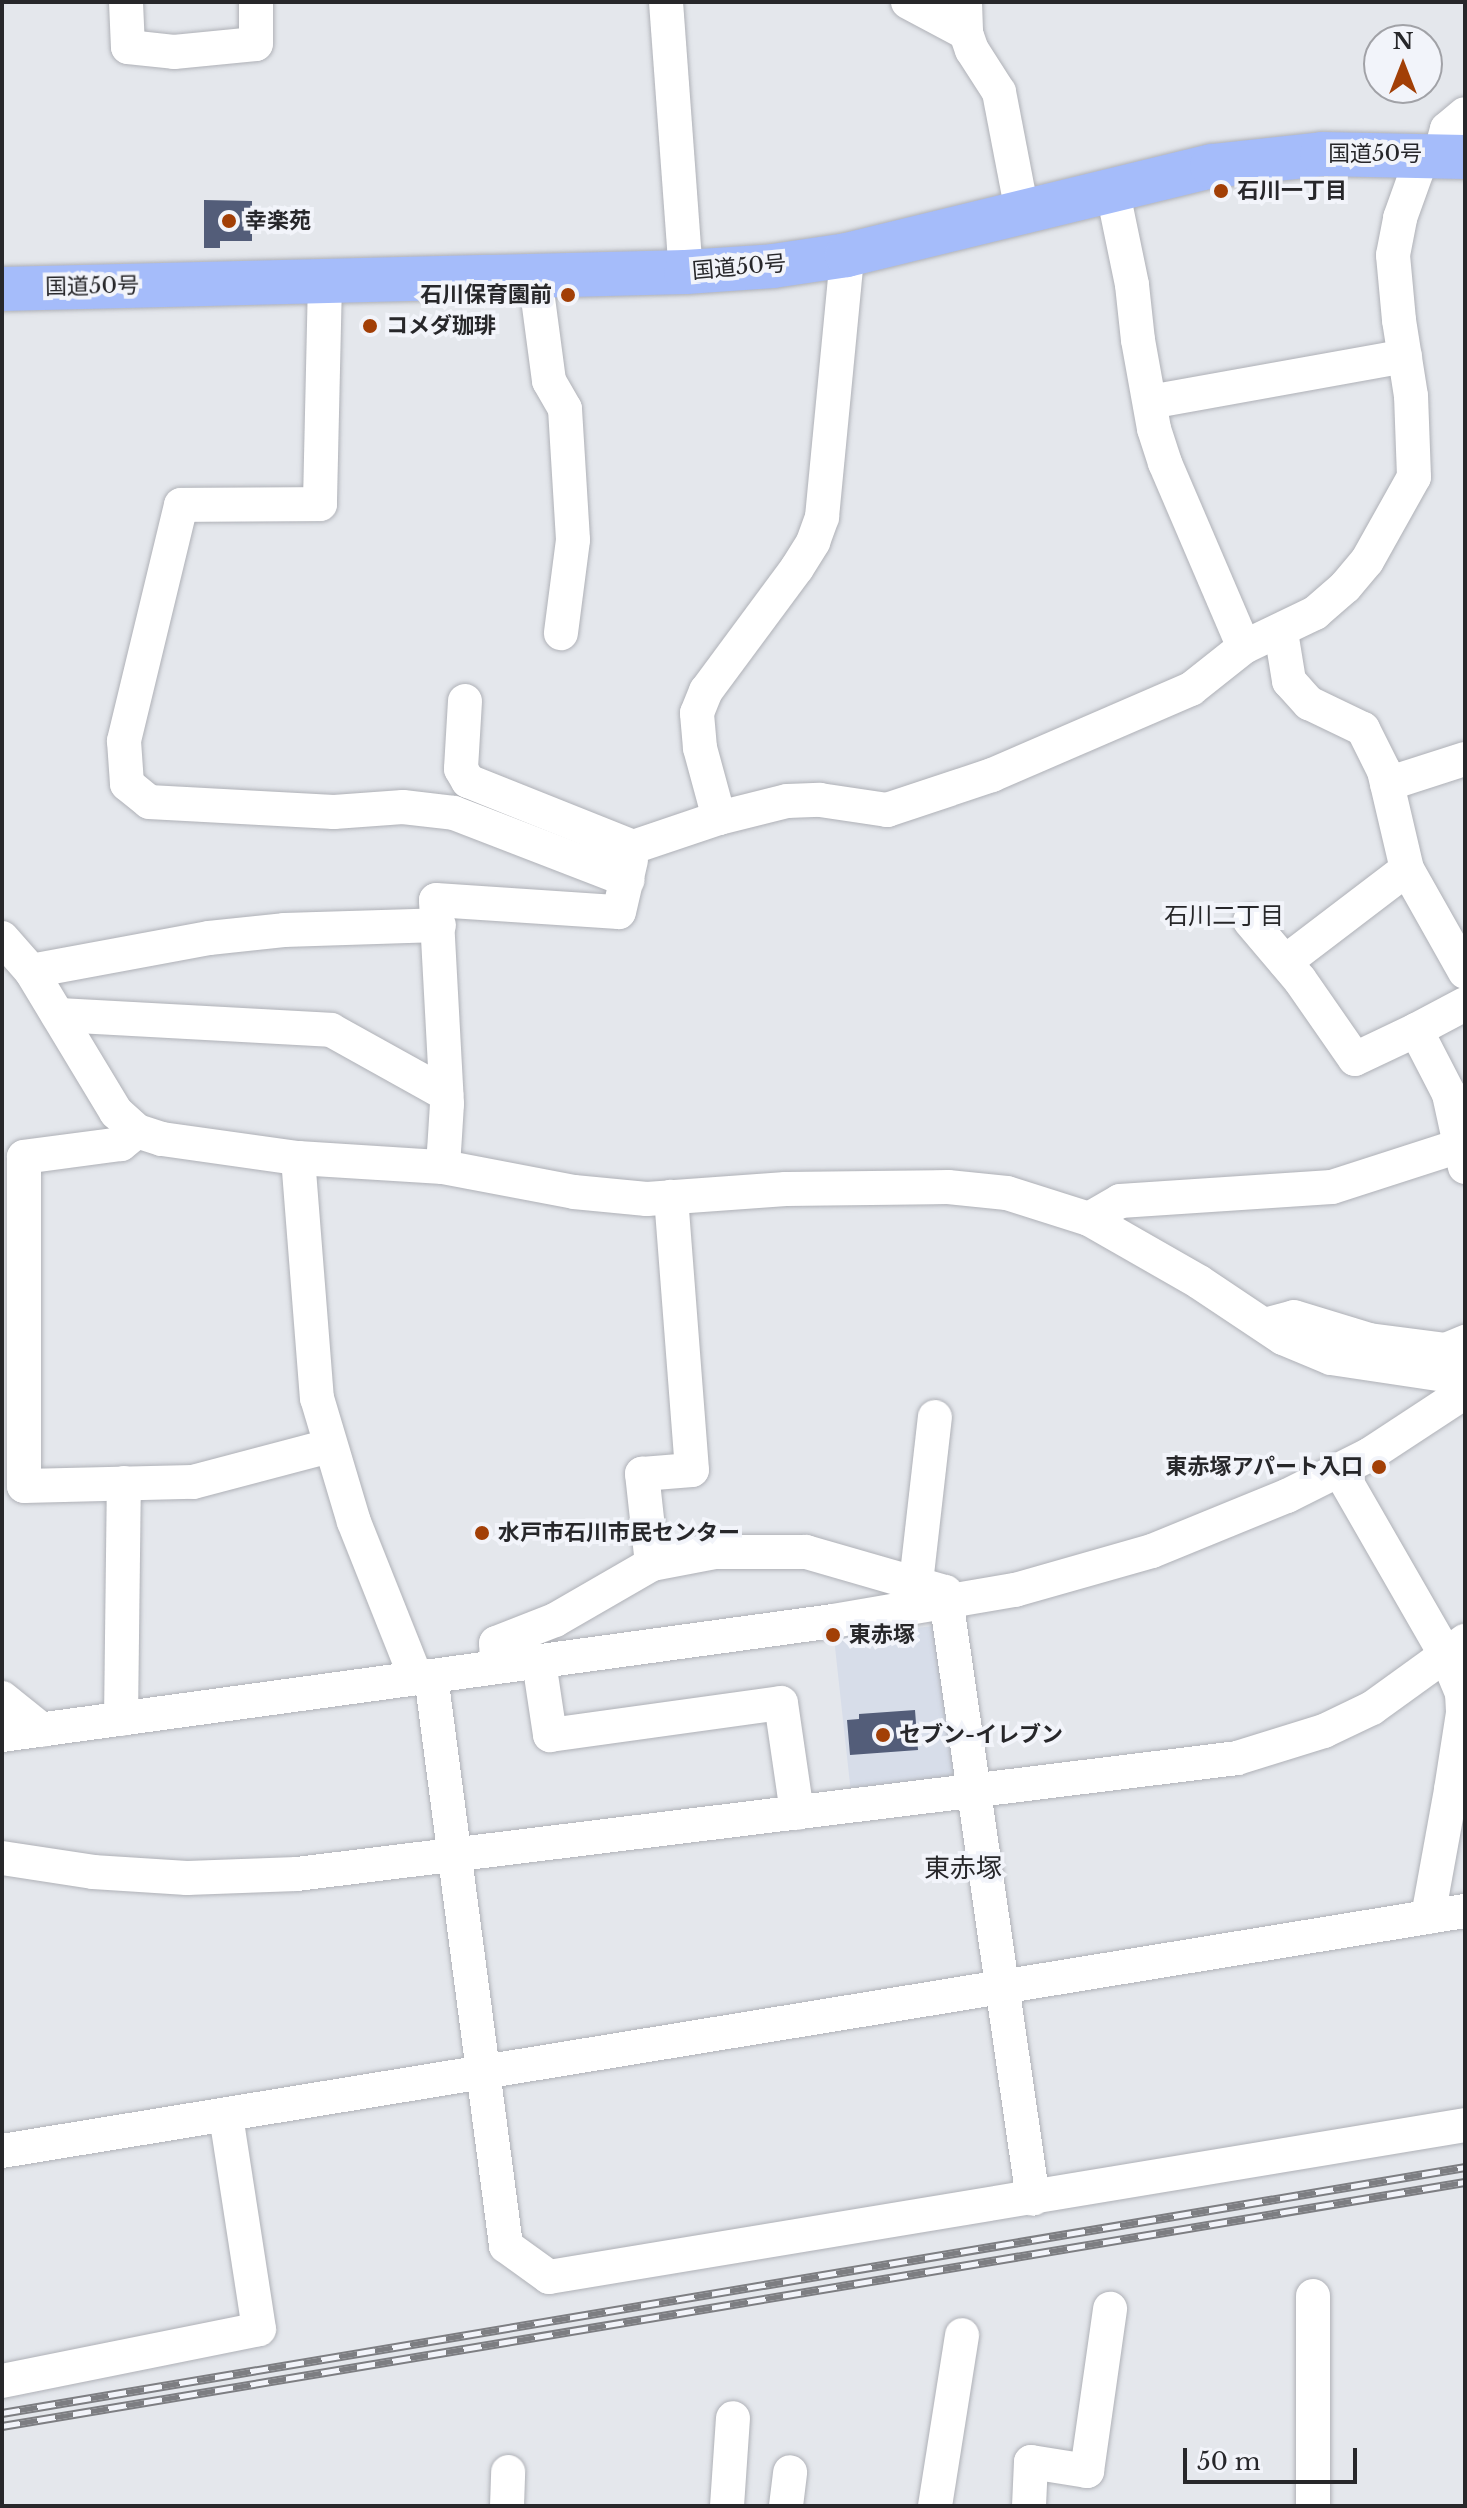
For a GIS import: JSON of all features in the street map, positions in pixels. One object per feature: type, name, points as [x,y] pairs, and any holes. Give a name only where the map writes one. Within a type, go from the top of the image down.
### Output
[{"type":"highway","name":"国道50号","points":[[2,289],[686,272],[773,266],[847,255],[1212,166],[1279,156],[1442,155]]},
{"type":"street","points":[[126,2],[128,47],[174,52],[256,44],[256,2]]},
{"type":"street","points":[[666,2],[686,272]]},
{"type":"street","points":[[908,2],[965,18],[972,50],[999,92],[1022,212]]},
{"type":"street","points":[[325,281],[320,504],[181,505],[124,741],[127,784],[149,802],[334,812],[403,807],[454,813],[630,864],[719,818],[787,801],[820,800],[887,810],[992,775],[1087,737],[1191,689],[1244,647],[1281,632],[1315,613],[1345,587],[1367,561],[1414,477],[1411,396],[1393,255],[1400,218],[1442,155],[1447,129],[1465,114]]},
{"type":"street","points":[[1112,188],[1132,285],[1138,340],[1165,463],[1244,647]]},
{"type":"street","points":[[719,818],[700,748],[697,713],[706,691],[797,568],[813,542],[822,517],[847,255]]},
{"type":"street","points":[[535,276],[549,381],[565,409],[573,540],[561,633]]},
{"type":"street","points":[[1150,402],[1405,356]]},
{"type":"street","points":[[1281,632],[1289,681],[1309,703],[1363,729],[1387,784],[1407,869],[1465,972]]},
{"type":"street","points":[[465,701],[461,769],[468,781],[630,864]]},
{"type":"street","points":[[1387,784],[1465,759]]},
{"type":"street","points":[[443,1167],[446,1094],[436,900],[619,912],[630,864]]},
{"type":"street","points":[[1285,962],[1407,869]]},
{"type":"street","points":[[1250,921],[1285,962],[1355,1059],[1465,1004]]},
{"type":"street","points":[[31,971],[209,938],[284,930],[439,925]]},
{"type":"street","points":[[2,938],[31,971],[116,1112],[137,1131],[162,1139],[298,1158],[443,1167],[574,1192],[647,1199],[786,1189],[948,1187],[1007,1193],[1089,1219],[1199,1282],[1283,1338],[1331,1358],[1465,1378]]},
{"type":"street","points":[[58,1015],[331,1030],[446,1094]]},
{"type":"street","points":[[1089,1219],[1120,1201],[1332,1187],[1464,1153],[1449,1094],[1416,1030]]},
{"type":"street","points":[[137,1131],[121,1144],[24,1157],[24,1486],[193,1482],[329,1446]]},
{"type":"street","points":[[298,1158],[317,1398],[329,1446],[423,1677],[455,1856],[506,2246],[549,2277],[1465,2125]]},
{"type":"street","points":[[652,1564],[642,1474],[692,1470],[671,1197]]},
{"type":"street","points":[[1265,1325],[1294,1317],[1369,1340],[1446,1350],[1465,1342]]},
{"type":"street","points":[[2,1735],[947,1604],[1053,1581],[1208,1531],[1340,1471],[1465,1392]]},
{"type":"street","points":[[916,1583],[935,1417]]},
{"type":"street","points":[[1340,1471],[1456,1648],[1463,1713],[1428,1917]]},
{"type":"street","points":[[121,1719],[124,1483]]},
{"type":"street","points":[[497,1667],[496,1643],[555,1620],[652,1564],[715,1552],[806,1552],[945,1592],[1033,2199]]},
{"type":"street","points":[[2,1858],[93,1872],[187,1878],[297,1874],[1237,1758],[1285,1746],[1372,1708],[1456,1648]]},
{"type":"street","points":[[539,1662],[550,1735],[781,1703],[797,1813]]},
{"type":"street","points":[[2,1698],[42,1730]]},
{"type":"street","points":[[2,2151],[1465,1911]]},
{"type":"street","points":[[2,2381],[259,2329],[226,2115]]},
{"type":"street","points":[[1313,2296],[1313,2506]]},
{"type":"street","points":[[1029,2506],[1031,2462],[1087,2471],[1110,2309]]},
{"type":"street","points":[[935,2506],[962,2335]]},
{"type":"street","points":[[727,2506],[733,2418]]},
{"type":"street","points":[[507,2506],[508,2472]]},
{"type":"street","points":[[786,2506],[790,2472]]},
{"type":"shaded area","points":[[934,1626],[959,1771],[952,1780],[851,1793],[834,1638]]},
{"type":"building","points":[[204,200],[252,201],[252,241],[220,241],[220,248],[204,248]]},
{"type":"building","name":"セブン-イレブン","points":[[915,1710],[918,1750],[850,1755],[847,1720],[859,1719],[859,1714]]},
{"type":"railway","points":[[2,2413],[1465,2167]]},
{"type":"railway","points":[[2,2426],[1465,2182]]},
{"type":"place","name":"石川一丁目","points":[[1221,191]]},
{"type":"place","name":"幸楽苑","points":[[229,221]]},
{"type":"place","name":"石川保育園前","points":[[568,295]]},
{"type":"place","name":"コメダ珈琲","points":[[370,326]]},
{"type":"place","name":"東赤塚アパート入口","points":[[1379,1467]]},
{"type":"place","name":"水戸市石川市民センター","points":[[482,1533]]},
{"type":"place","name":"東赤塚","points":[[833,1635]]},
{"type":"place","name":"セブン-イレブン","points":[[883,1735]]},
{"type":"district","name":"石川二丁目","points":[[1224,916]]},
{"type":"district","name":"東赤塚","points":[[963,1869]]}]
